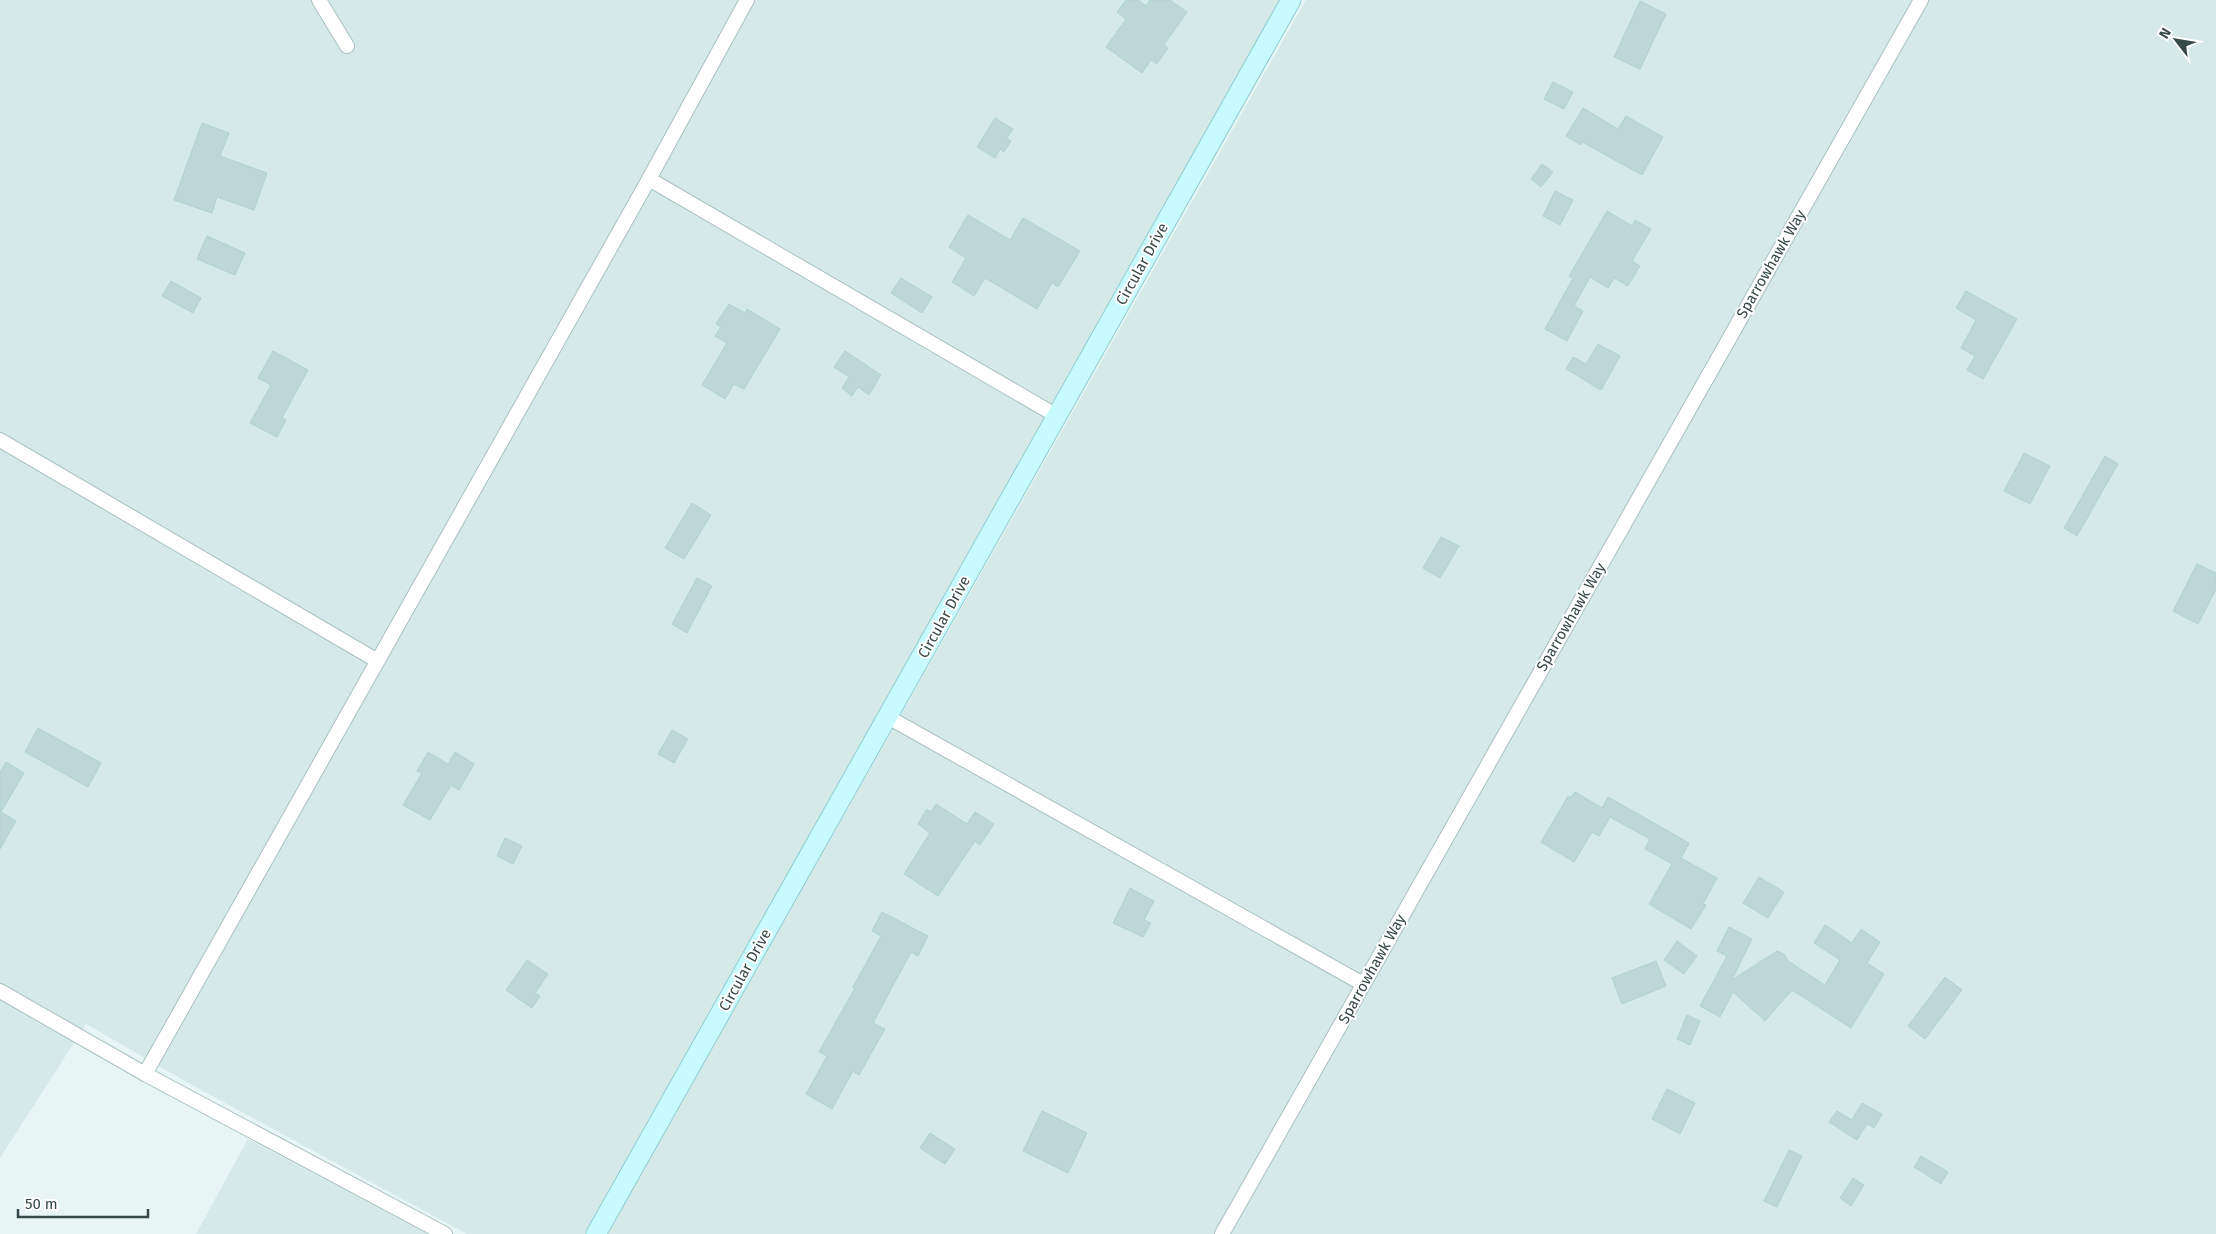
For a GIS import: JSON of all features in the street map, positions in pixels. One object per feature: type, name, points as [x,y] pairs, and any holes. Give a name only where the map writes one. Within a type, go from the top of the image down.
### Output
[{"type":"street","points":[[319,0],[347,46]]},
{"type":"street","points":[[145,1074],[376,660],[649,179],[747,0]]},
{"type":"street","name":"Circular Drive","points":[[596,1234],[1291,0]]},
{"type":"street","name":"Sparrowhawk Way","points":[[1222,1234],[1920,0]]},
{"type":"street","points":[[649,179],[1057,416]]},
{"type":"street","points":[[0,440],[376,660]]},
{"type":"street","points":[[888,717],[1363,984]]},
{"type":"street","points":[[0,991],[145,1074],[446,1234]]},
{"type":"shaded area","points":[[0,0],[1281,0],[585,1234],[467,1234],[190,1084],[86,1024],[0,1158]]},
{"type":"shaded area","points":[[1306,0],[2216,0],[2216,1234],[607,1234]]},
{"type":"shaded area","points":[[248,1139],[428,1234],[196,1234]]},
{"type":"building","points":[[1126,0],[1138,0],[1146,6],[1150,0],[1170,0],[1187,12],[1164,45],[1168,48],[1157,64],[1151,60],[1142,73],[1106,47],[1126,19],[1117,12]]},
{"type":"building","points":[[1640,1],[1666,14],[1640,69],[1614,57]]},
{"type":"building","points":[[1553,82],[1573,92],[1564,109],[1544,99]]},
{"type":"building","points":[[1583,108],[1618,129],[1626,116],[1663,137],[1642,175],[1582,142],[1581,145],[1566,136]]},
{"type":"building","points":[[995,118],[1013,129],[1007,138],[1011,141],[1004,152],[1000,149],[995,158],[977,147]]},
{"type":"building","points":[[202,123],[229,133],[220,156],[267,173],[254,210],[217,197],[212,213],[174,200]]},
{"type":"building","points":[[1542,164],[1553,172],[1541,187],[1531,179]]},
{"type":"building","points":[[1555,191],[1573,200],[1560,225],[1543,216]]},
{"type":"building","points":[[1607,211],[1632,226],[1635,220],[1651,229],[1632,261],[1640,266],[1628,286],[1614,278],[1608,288],[1590,277],[1574,306],[1583,311],[1567,341],[1545,329],[1573,278],[1569,276]]},
{"type":"building","points":[[968,215],[1010,240],[1023,218],[1080,251],[1058,287],[1052,283],[1037,309],[985,278],[974,296],[952,282],[966,258],[949,247]]},
{"type":"building","points":[[207,236],[245,253],[235,275],[197,259]]},
{"type":"building","points":[[901,278],[932,297],[922,313],[891,293]]},
{"type":"building","points":[[171,281],[201,298],[193,313],[162,296]]},
{"type":"building","points":[[1966,291],[2017,319],[1983,379],[1967,370],[1975,356],[1961,348],[1976,320],[1956,308]]},
{"type":"building","points":[[729,304],[745,313],[747,309],[780,329],[744,389],[734,384],[725,399],[702,385],[727,343],[715,336],[721,327],[716,324]]},
{"type":"building","points":[[1598,344],[1620,356],[1601,390],[1566,369],[1573,357],[1586,364]]},
{"type":"building","points":[[273,351],[308,370],[282,418],[286,420],[277,437],[250,423],[271,385],[258,378]]},
{"type":"building","points":[[845,351],[881,375],[869,395],[858,387],[852,396],[842,388],[849,377],[834,367]]},
{"type":"building","points":[[2024,453],[2050,466],[2030,504],[2004,491]]},
{"type":"building","points":[[2105,456],[2118,464],[2077,536],[2064,528]]},
{"type":"building","points":[[692,503],[711,515],[684,559],[665,548]]},
{"type":"building","points":[[1441,537],[1459,546],[1440,578],[1423,568]]},
{"type":"building","points":[[2197,564],[2216,573],[2216,589],[2198,624],[2173,611]]},
{"type":"building","points":[[697,578],[712,586],[687,633],[672,624]]},
{"type":"building","points":[[38,728],[101,763],[88,787],[25,752]]},
{"type":"building","points":[[672,730],[688,739],[674,763],[658,754]]},
{"type":"building","points":[[428,752],[448,764],[455,752],[474,764],[459,790],[451,785],[430,820],[403,805],[422,773],[417,771]]},
{"type":"building","points":[[6,762],[24,773],[1,812],[16,821],[0,849],[0,772]]},
{"type":"building","points":[[1575,792],[1602,808],[1608,797],[1689,843],[1681,858],[1717,878],[1703,904],[1706,905],[1691,929],[1649,904],[1672,864],[1645,849],[1650,839],[1610,817],[1599,836],[1592,832],[1574,862],[1541,842],[1568,796],[1571,797]]},
{"type":"building","points":[[936,804],[967,824],[975,812],[994,824],[980,845],[975,841],[938,896],[904,874],[930,833],[918,824],[927,809],[931,812]]},
{"type":"building","points":[[505,838],[522,846],[513,864],[497,856]]},
{"type":"building","points":[[1759,877],[1784,892],[1768,918],[1743,903]]},
{"type":"building","points":[[1130,888],[1154,901],[1144,920],[1151,923],[1143,937],[1113,923]]},
{"type":"building","points":[[882,912],[928,936],[918,956],[911,952],[873,1023],[885,1029],[859,1075],[853,1071],[832,1109],[806,1094],[827,1056],[819,1052],[855,988],[853,987],[881,936],[872,931]]},
{"type":"building","points":[[1825,925],[1852,943],[1861,929],[1880,942],[1867,963],[1884,974],[1851,1028],[1792,990],[1765,1021],[1733,992],[1720,1017],[1700,1006],[1727,956],[1717,951],[1729,927],[1752,939],[1732,980],[1777,951],[1784,954],[1788,961],[1825,985],[1840,960],[1814,943]]},
{"type":"building","points":[[1677,941],[1697,956],[1684,974],[1664,960]]},
{"type":"building","points":[[527,960],[548,974],[535,993],[540,996],[532,1008],[506,990]]},
{"type":"building","points":[[1656,961],[1666,986],[1622,1004],[1612,978]]},
{"type":"building","points":[[1945,977],[1962,990],[1925,1039],[1908,1026]]},
{"type":"building","points":[[1687,1015],[1700,1021],[1690,1045],[1677,1039]]},
{"type":"building","points":[[1667,1089],[1695,1103],[1680,1134],[1652,1119]]},
{"type":"building","points":[[1862,1103],[1882,1114],[1874,1128],[1867,1124],[1857,1140],[1829,1122],[1837,1111],[1852,1120]]},
{"type":"building","points":[[1042,1111],[1087,1133],[1068,1173],[1023,1151]]},
{"type":"building","points":[[930,1133],[955,1149],[945,1164],[920,1148]]},
{"type":"building","points":[[1789,1150],[1802,1156],[1777,1207],[1764,1201]]},
{"type":"building","points":[[1921,1156],[1948,1172],[1941,1184],[1914,1167]]},
{"type":"building","points":[[1853,1178],[1864,1185],[1851,1206],[1840,1198]]}]
